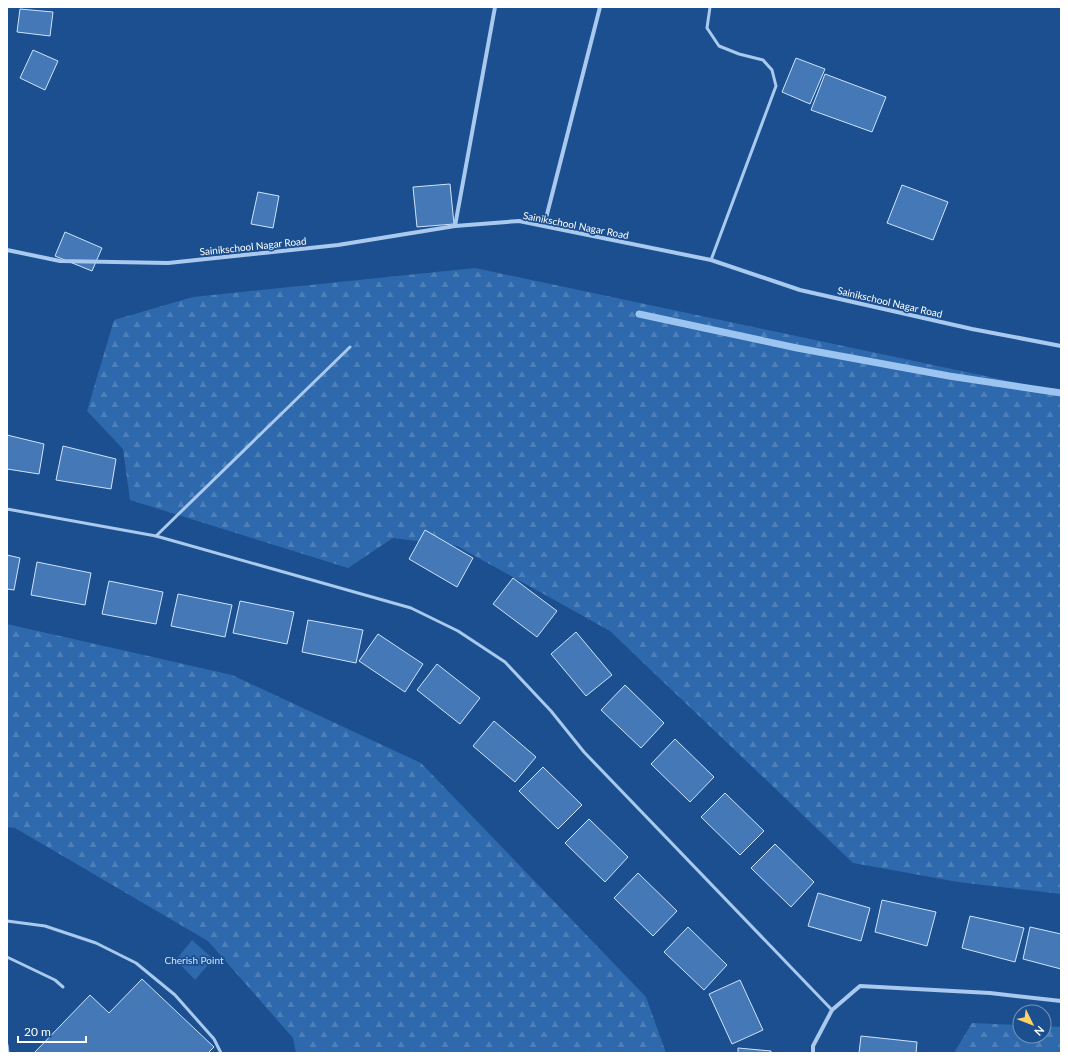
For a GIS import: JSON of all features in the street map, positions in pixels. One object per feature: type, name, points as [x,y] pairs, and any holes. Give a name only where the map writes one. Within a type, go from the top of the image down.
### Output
[{"type":"street","points":[[455,226],[495,7]]},
{"type":"street","points":[[544,226],[600,7]]},
{"type":"street","name":"Sainikschool Nagar Road","points":[[7,250],[60,261],[168,263],[338,245],[455,226],[519,221],[711,260],[800,290],[972,329],[1061,346]]},
{"type":"street","points":[[813,1053],[813,1046],[832,1010],[860,986],[990,993],[1061,1001]]},
{"type":"lane","points":[[710,7],[707,28],[719,46],[739,54],[763,60],[772,70],[776,86],[711,260]]},
{"type":"lane","points":[[156,536],[350,347]]},
{"type":"lane","points":[[7,509],[156,536],[411,608],[458,631],[505,662],[551,711],[584,752],[832,1010]]},
{"type":"lane","points":[[7,921],[45,926],[96,943],[136,963],[175,995],[214,1039],[221,1053]]},
{"type":"lane","points":[[7,957],[54,980],[63,987]]},
{"type":"lane","points":[[7,1045],[8,1053]]},
{"type":"green space","points":[[475,268],[1061,392],[1061,894],[958,882],[853,863],[610,631],[457,546],[393,538],[348,568],[130,500],[123,449],[87,411],[114,320],[193,297]]},
{"type":"green space","points":[[7,624],[232,675],[421,763],[646,997],[666,1053],[296,1053],[293,1038],[208,941],[15,828],[7,827]]},
{"type":"green space","name":"Cherish Point","points":[[192,940],[213,959],[195,980],[176,960]]},
{"type":"green space","points":[[972,1023],[1012,1025],[1012,1044],[1052,1044],[1052,1026],[1061,1027],[1061,1053],[954,1053]]},
{"type":"building","points":[[20,9],[53,12],[50,36],[17,32]]},
{"type":"building","points":[[33,50],[58,61],[45,90],[20,78]]},
{"type":"building","points":[[796,58],[825,69],[810,104],[782,92]]},
{"type":"building","points":[[825,74],[886,97],[872,132],[811,110]]},
{"type":"building","points":[[450,184],[454,224],[417,227],[413,187]]},
{"type":"building","points":[[902,185],[948,202],[933,240],[887,223]]},
{"type":"building","points":[[258,192],[279,196],[273,228],[251,224]]},
{"type":"building","points":[[65,232],[102,248],[92,271],[55,256]]},
{"type":"building","points":[[7,435],[44,444],[39,474],[7,469]]},
{"type":"building","points":[[63,446],[116,459],[111,489],[56,480]]},
{"type":"building","points":[[425,530],[473,558],[457,587],[409,559]]},
{"type":"building","points":[[7,555],[20,558],[14,590],[7,589]]},
{"type":"building","points":[[37,562],[91,573],[85,605],[31,595]]},
{"type":"building","points":[[513,578],[557,611],[537,637],[493,604]]},
{"type":"building","points":[[109,581],[163,592],[156,624],[102,614]]},
{"type":"building","points":[[178,594],[232,605],[225,637],[171,626]]},
{"type":"building","points":[[240,601],[294,612],[287,644],[233,633]]},
{"type":"building","points":[[308,620],[363,630],[356,663],[302,652]]},
{"type":"building","points":[[576,632],[612,675],[586,696],[551,654]]},
{"type":"building","points":[[378,634],[423,664],[405,692],[359,661]]},
{"type":"building","points":[[437,664],[480,698],[460,724],[417,690]]},
{"type":"building","points":[[625,685],[664,723],[641,748],[601,710]]},
{"type":"building","points":[[494,721],[536,757],[515,782],[473,746]]},
{"type":"building","points":[[675,739],[714,777],[690,802],[651,764]]},
{"type":"building","points":[[543,767],[582,805],[558,829],[519,791]]},
{"type":"building","points":[[725,793],[764,831],[740,855],[701,817]]},
{"type":"building","points":[[589,819],[628,857],[605,882],[565,843]]},
{"type":"building","points":[[775,844],[814,882],[791,907],[751,868]]},
{"type":"building","points":[[638,873],[677,911],[653,936],[614,898]]},
{"type":"building","points":[[818,893],[870,908],[861,941],[808,926]]},
{"type":"building","points":[[882,900],[936,912],[927,946],[875,932]]},
{"type":"building","points":[[970,916],[1024,928],[1015,962],[962,948]]},
{"type":"building","points":[[688,927],[727,965],[704,990],[664,952]]},
{"type":"building","points":[[1030,927],[1061,934],[1061,969],[1023,959]]},
{"type":"building","points":[[142,979],[214,1047],[208,1053],[34,1053],[90,995],[109,1013]]},
{"type":"building","points":[[740,980],[763,1030],[732,1044],[709,994]]},
{"type":"building","points":[[861,1036],[917,1042],[916,1053],[859,1053]]},
{"type":"building","points":[[738,1048],[771,1051],[771,1053],[738,1053]]},
{"type":"waterway","points":[[639,314],[797,348],[949,376],[1061,393]]}]
